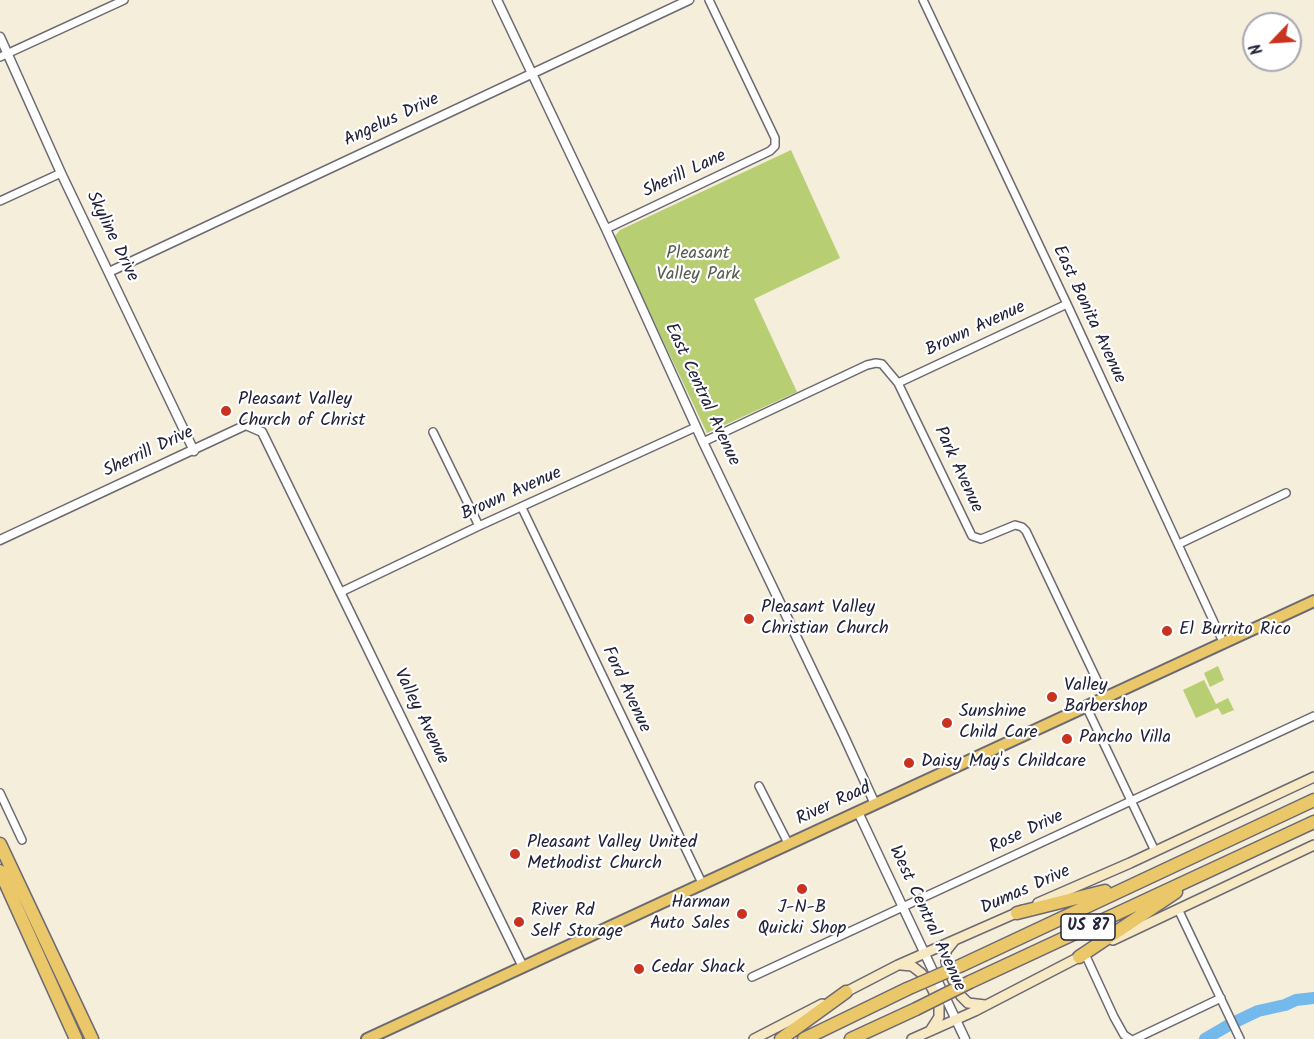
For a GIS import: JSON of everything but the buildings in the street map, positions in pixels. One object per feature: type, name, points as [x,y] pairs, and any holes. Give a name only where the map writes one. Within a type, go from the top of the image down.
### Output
[{"type":"highway","name":"US 87","points":[[804,1039],[1314,800]]},
{"type":"highway","name":"US 87","points":[[851,1039],[1314,822]]},
{"type":"highway","points":[[0,844],[3,858],[92,1039]]},
{"type":"highway","points":[[1017,913],[1097,894],[1168,867]]},
{"type":"highway","points":[[0,871],[76,1039]]},
{"type":"highway","points":[[1082,955],[1206,872]]},
{"type":"highway","points":[[781,1039],[846,992]]},
{"type":"main road","name":"River Road","points":[[374,1038],[1314,601]]},
{"type":"main road","name":"Dumas Drive","points":[[754,1039],[898,965],[1155,851],[1314,777]]},
{"type":"main road","points":[[912,1039],[956,1020],[1082,955],[1314,845]]},
{"type":"main road","points":[[955,940],[946,951],[946,962],[951,976],[961,996],[968,1003],[985,1005]]},
{"type":"main road","points":[[898,965],[912,966],[921,973],[932,988],[939,1005],[939,1017],[930,1030]]},
{"type":"street","points":[[4,56],[124,0]]},
{"type":"street","name":"East Central Avenue","points":[[497,0],[874,804]]},
{"type":"street","name":"Angelus Drive","points":[[109,272],[689,0]]},
{"type":"street","name":"Sherill Lane","points":[[606,229],[770,151],[775,146],[775,138],[709,0]]},
{"type":"street","name":"East Bonita Avenue","points":[[922,0],[1067,304],[1224,644]]},
{"type":"street","name":"Skyline Drive","points":[[0,37],[4,56],[194,451]]},
{"type":"street","points":[[0,201],[61,173]]},
{"type":"street","name":"Brown Avenue","points":[[898,384],[1067,304]]},
{"type":"street","name":"Park Avenue","points":[[704,442],[867,365],[880,363],[886,367],[898,384],[972,536],[981,539],[1017,525],[1026,531],[1106,697]]},
{"type":"street","name":"Sherrill Drive","points":[[0,540],[246,425],[262,432],[286,481]]},
{"type":"street","name":"Brown Avenue","points":[[341,592],[696,426]]},
{"type":"street","points":[[433,432],[478,526]]},
{"type":"street","name":"Valley Avenue","points":[[286,481],[523,967]]},
{"type":"street","points":[[1179,544],[1287,493]]},
{"type":"street","name":"Ford Avenue","points":[[522,508],[703,885]]},
{"type":"street","points":[[1086,706],[1155,851]]},
{"type":"street","name":"Rose Drive","points":[[752,977],[1314,716]]},
{"type":"street","points":[[759,786],[789,845]]},
{"type":"street","points":[[0,793],[22,840]]},
{"type":"street","name":"West Central Avenue","points":[[858,812],[965,1039]]},
{"type":"street","points":[[1178,909],[1240,1039]]},
{"type":"street","points":[[1082,955],[1124,1035],[1130,1039]]},
{"type":"street","points":[[1135,1039],[1221,999]]},
{"type":"green space","name":"Pleasant Valley Park","points":[[791,150],[840,258],[754,299],[797,392],[707,433],[615,236],[620,230]]},
{"type":"green space","points":[[1218,666],[1224,680],[1210,687],[1204,673]]},
{"type":"green space","points":[[1204,680],[1216,704],[1228,698],[1234,710],[1222,715],[1218,708],[1196,718],[1183,690]]},
{"type":"waterway","points":[[1237,1021],[1258,1011],[1296,1000],[1314,998]]},
{"type":"waterway","points":[[1205,1039],[1229,1025]]},
{"type":"place","name":"Pleasant Valley Church of Christ","points":[[226,411]]},
{"type":"place","name":"Pleasant Valley Christian Church","points":[[749,619]]},
{"type":"place","name":"El Burrito Rico","points":[[1167,631]]},
{"type":"place","name":"Valley Barbershop","points":[[1052,697]]},
{"type":"place","name":"Sunshine Child Care","points":[[947,723]]},
{"type":"place","name":"Pancho Villa","points":[[1067,739]]},
{"type":"place","name":"Daisy May's Childcare","points":[[909,763]]},
{"type":"place","name":"Pleasant Valley United Methodist Church","points":[[515,854]]},
{"type":"place","name":"J-N-B Quicki Shop","points":[[802,889]]},
{"type":"place","name":"Harman Auto Sales","points":[[742,914]]},
{"type":"place","name":"River Rd Self Storage","points":[[519,922]]},
{"type":"place","name":"Cedar Shack","points":[[639,969]]}]
